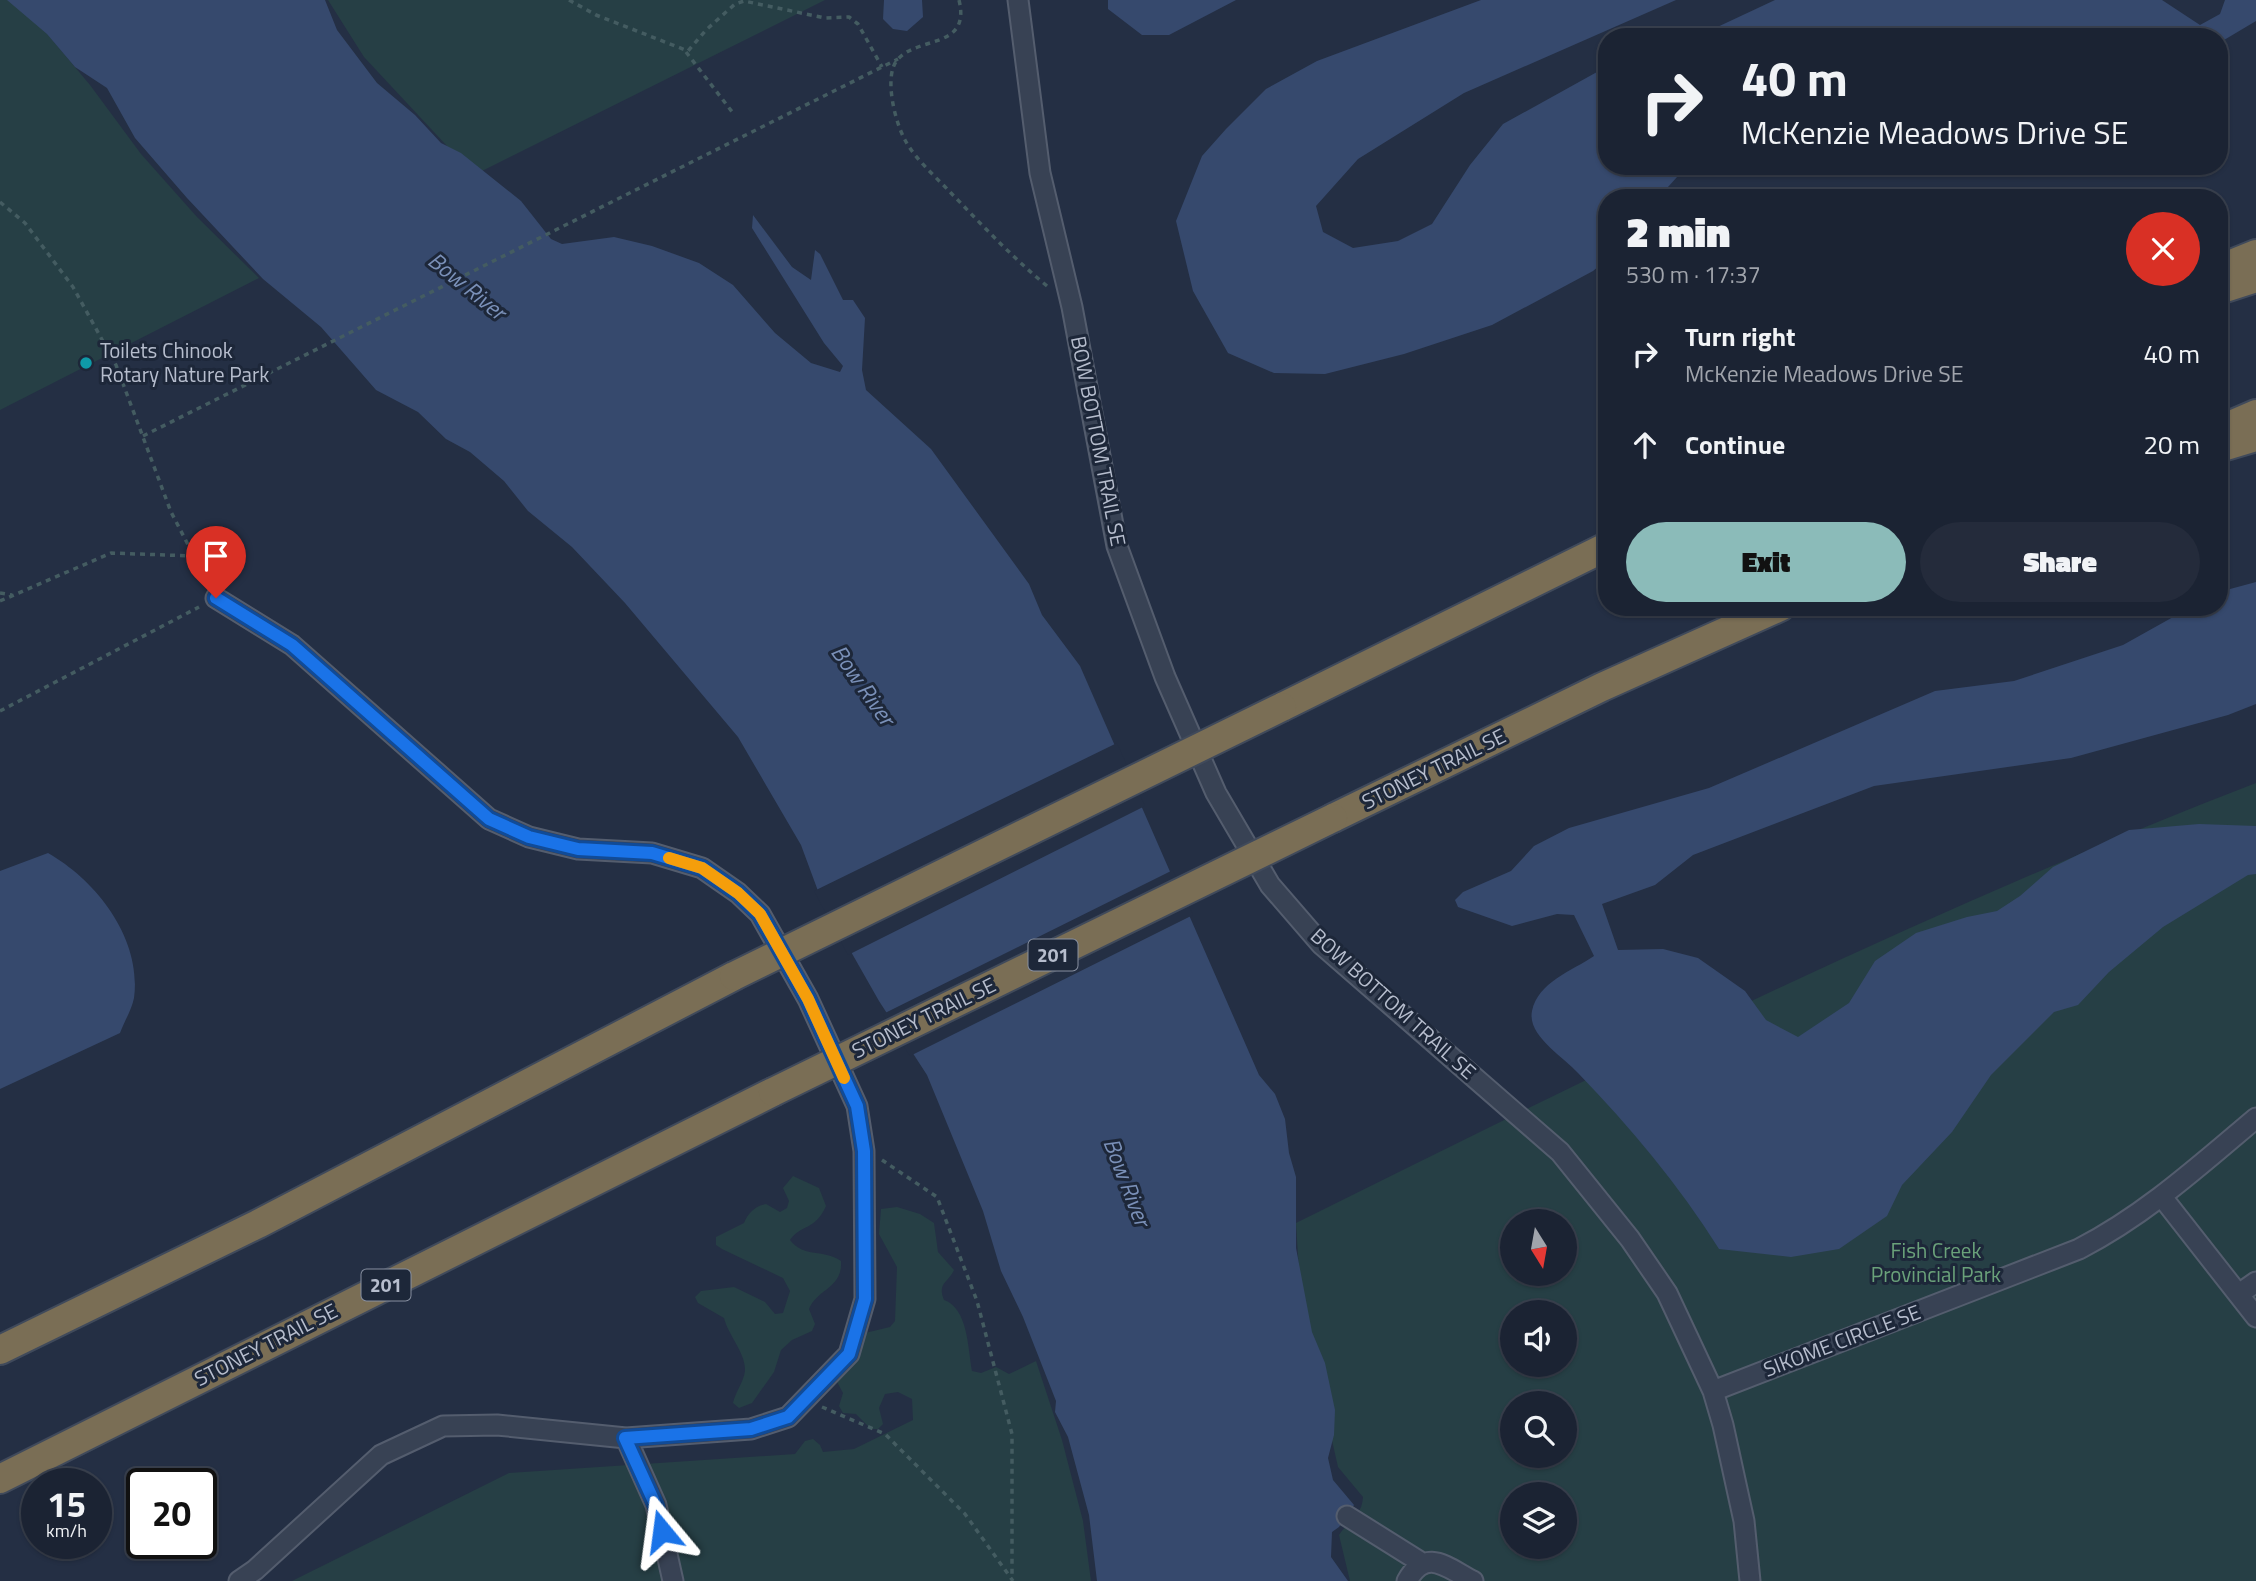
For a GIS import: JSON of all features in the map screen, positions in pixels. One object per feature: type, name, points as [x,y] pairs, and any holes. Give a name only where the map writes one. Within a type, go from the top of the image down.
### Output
[{"type":"highway","points":[[2228,265],[2256,254]]},
{"type":"highway","points":[[2228,287],[2256,278]]},
{"type":"highway","points":[[2228,426],[2256,414]]},
{"type":"highway","points":[[2228,445],[2256,437]]},
{"type":"highway","points":[[0,1350],[258,1224],[734,976],[1598,551]]},
{"type":"highway","name":"STONEY TRAIL SE","points":[[0,1479],[773,1092],[1602,687],[1760,616]]},
{"type":"street","name":"BOW BOTTOM TRAIL SE","points":[[1018,0],[1040,173],[1072,307],[1117,546],[1165,677],[1216,793],[1270,885],[1321,944],[1560,1152],[1630,1239],[1667,1293],[1713,1391],[1733,1464],[1744,1521],[1750,1581]]},
{"type":"street","points":[[216,598],[292,645],[489,819],[529,837],[578,849],[652,853],[702,868],[738,893],[760,914],[808,999],[857,1106],[864,1151],[865,1299],[849,1354],[788,1417],[751,1429],[625,1438],[497,1425],[443,1426],[381,1455],[255,1570],[239,1581]]},
{"type":"street","name":"SIKOME CIRCLE SE","points":[[1713,1391],[2079,1249],[2119,1228],[2162,1197],[2256,1118]]},
{"type":"street","points":[[2162,1197],[2256,1317]]},
{"type":"street","points":[[2239,1294],[2256,1282]]},
{"type":"street","points":[[625,1438],[656,1506],[673,1581]]},
{"type":"street","points":[[1347,1516],[1422,1563]]},
{"type":"street","points":[[1407,1581],[1415,1567],[1422,1563],[1436,1562],[1473,1581]]},
{"type":"path","points":[[569,0],[596,15],[684,51],[700,66],[733,113]]},
{"type":"path","points":[[143,436],[898,59],[913,49],[944,40],[955,30],[961,9],[959,0]]},
{"type":"path","points":[[684,51],[695,46],[700,35],[734,4],[744,1],[825,18],[849,18],[859,24],[882,67]]},
{"type":"path","points":[[898,59],[890,75],[890,90],[905,140],[933,174],[1020,264],[1072,307]]},
{"type":"path","points":[[0,202],[24,223],[73,288],[116,365],[171,512],[216,598],[0,711]]},
{"type":"path","points":[[0,600],[110,553],[193,556]]},
{"type":"path","points":[[0,593],[14,596]]},
{"type":"path","points":[[864,1151],[892,1165],[937,1197],[977,1301],[1012,1434],[1012,1579]]},
{"type":"path","points":[[802,1400],[885,1434],[965,1514],[1012,1579]]},
{"type":"green space","points":[[0,0],[12,0],[44,30],[90,85],[141,154],[197,217],[259,278],[0,410]]},
{"type":"green space","points":[[328,0],[825,0],[474,175],[364,57]]},
{"type":"green space","name":"Fish Creek Provincial Park","points":[[2256,783],[2256,1581],[1350,1581],[1339,1535],[1358,1513],[1363,1497],[1338,1467],[1301,1303],[1296,1223],[1652,1048],[2012,883]]},
{"type":"green space","points":[[793,1176],[819,1188],[826,1206],[813,1224],[799,1231],[790,1240],[801,1249],[835,1257],[841,1261],[841,1270],[834,1283],[809,1309],[815,1324],[812,1331],[792,1340],[781,1350],[774,1372],[752,1403],[739,1408],[733,1403],[745,1371],[743,1358],[724,1318],[698,1303],[695,1297],[701,1291],[734,1287],[765,1302],[775,1314],[783,1313],[790,1291],[783,1278],[722,1249],[716,1245],[716,1237],[744,1223],[758,1206],[766,1204],[780,1212],[787,1208],[789,1201],[783,1188]]},
{"type":"green space","points":[[897,1207],[920,1214],[934,1223],[938,1252],[954,1270],[943,1286],[942,1294],[944,1300],[958,1311],[962,1320],[972,1371],[981,1373],[996,1367],[1009,1374],[1036,1361],[1062,1440],[1083,1521],[1091,1581],[292,1581],[509,1473],[795,1454],[805,1441],[813,1439],[823,1452],[854,1449],[913,1420],[912,1399],[898,1392],[885,1394],[879,1408],[883,1424],[878,1429],[871,1429],[856,1414],[843,1413],[839,1406],[843,1393],[835,1378],[865,1333],[890,1327],[895,1321],[897,1267],[879,1234],[881,1209]]},
{"type":"water","name":"Bow River","points":[[7,0],[325,0],[337,30],[377,83],[415,115],[441,143],[461,153],[521,201],[551,239],[562,244],[614,237],[652,246],[699,263],[733,285],[775,333],[811,363],[840,372],[843,366],[824,343],[752,228],[753,215],[792,267],[811,280],[815,250],[820,254],[843,300],[853,300],[865,318],[862,370],[866,390],[931,449],[1029,584],[1042,615],[1080,666],[1259,1075],[1275,1094],[1285,1119],[1289,1153],[1296,1177],[1296,1248],[1312,1332],[1325,1363],[1335,1410],[1334,1435],[1328,1458],[1333,1480],[1354,1505],[1339,1527],[1332,1532],[1331,1557],[1348,1581],[1097,1581],[1089,1515],[1068,1437],[1055,1412],[1056,1401],[1023,1317],[1001,1271],[983,1211],[927,1075],[879,1001],[821,899],[801,845],[738,737],[625,603],[572,547],[528,511],[504,481],[470,452],[446,439],[418,412],[376,390],[321,327],[263,279],[187,198],[135,138],[107,88],[75,67],[47,34]]},
{"type":"water","points":[[884,0],[922,0],[923,17],[907,31],[893,29],[883,19]]},
{"type":"water","points":[[1108,0],[1236,0],[1169,35],[1142,35],[1108,9]]},
{"type":"water","points":[[1481,0],[1676,0],[1612,28],[1598,28],[1598,34],[1464,93],[1358,159],[1316,206],[1323,232],[1353,248],[1398,241],[1432,224],[1470,165],[1503,124],[1598,71],[1598,175],[1679,175],[1666,189],[1598,189],[1598,267],[1492,325],[1404,354],[1325,374],[1274,373],[1228,353],[1193,291],[1176,221],[1202,156],[1266,89],[1317,61]]},
{"type":"water","points":[[1775,0],[2162,0],[2200,25],[2220,14],[2225,0],[2256,0],[2256,21],[2228,38],[2228,28],[1715,28]]},
{"type":"water","points":[[2256,582],[2256,704],[2228,715],[2071,758],[1874,786],[1693,855],[1655,885],[1602,904],[1618,950],[1663,949],[1698,958],[1745,991],[1766,1020],[1798,1037],[1849,1003],[1875,961],[1916,933],[1997,911],[2020,896],[2053,867],[2129,830],[2199,824],[2256,826],[2256,874],[2248,875],[2163,927],[2109,972],[2078,1005],[2054,1012],[1991,1075],[1952,1132],[1902,1185],[1887,1216],[1839,1249],[1791,1257],[1719,1249],[1670,1179],[1635,1136],[1535,1029],[1532,1011],[1541,992],[1557,978],[1594,956],[1574,915],[1557,914],[1512,926],[1458,907],[1455,900],[1463,892],[1511,871],[1534,846],[1569,828],[1709,788],[1935,691],[2014,681],[2123,645],[2175,616],[2228,616],[2228,590]]},
{"type":"water","points":[[48,853],[83,879],[112,914],[131,954],[135,976],[134,998],[120,1033],[0,1089],[0,871]]},
{"type":"pier","points":[[1117,743],[1145,806],[848,955],[814,891]]},
{"type":"pier","points":[[1173,870],[1193,915],[910,1056],[883,1014]]},
{"type":"slow traffic","points":[[669,858],[702,868],[738,893],[760,914],[808,999],[844,1078]]},
{"type":"place","name":"Toilets Chinook Rotary Nature Park","points":[[86,363]]},
{"type":"route","points":[[216,598],[292,645],[439,779],[489,819],[529,837],[578,849],[652,853],[702,868],[738,893],[760,914],[808,999],[857,1106],[864,1151],[865,1299],[849,1354],[788,1417],[751,1429],[625,1438],[656,1506],[662,1531]]}]
